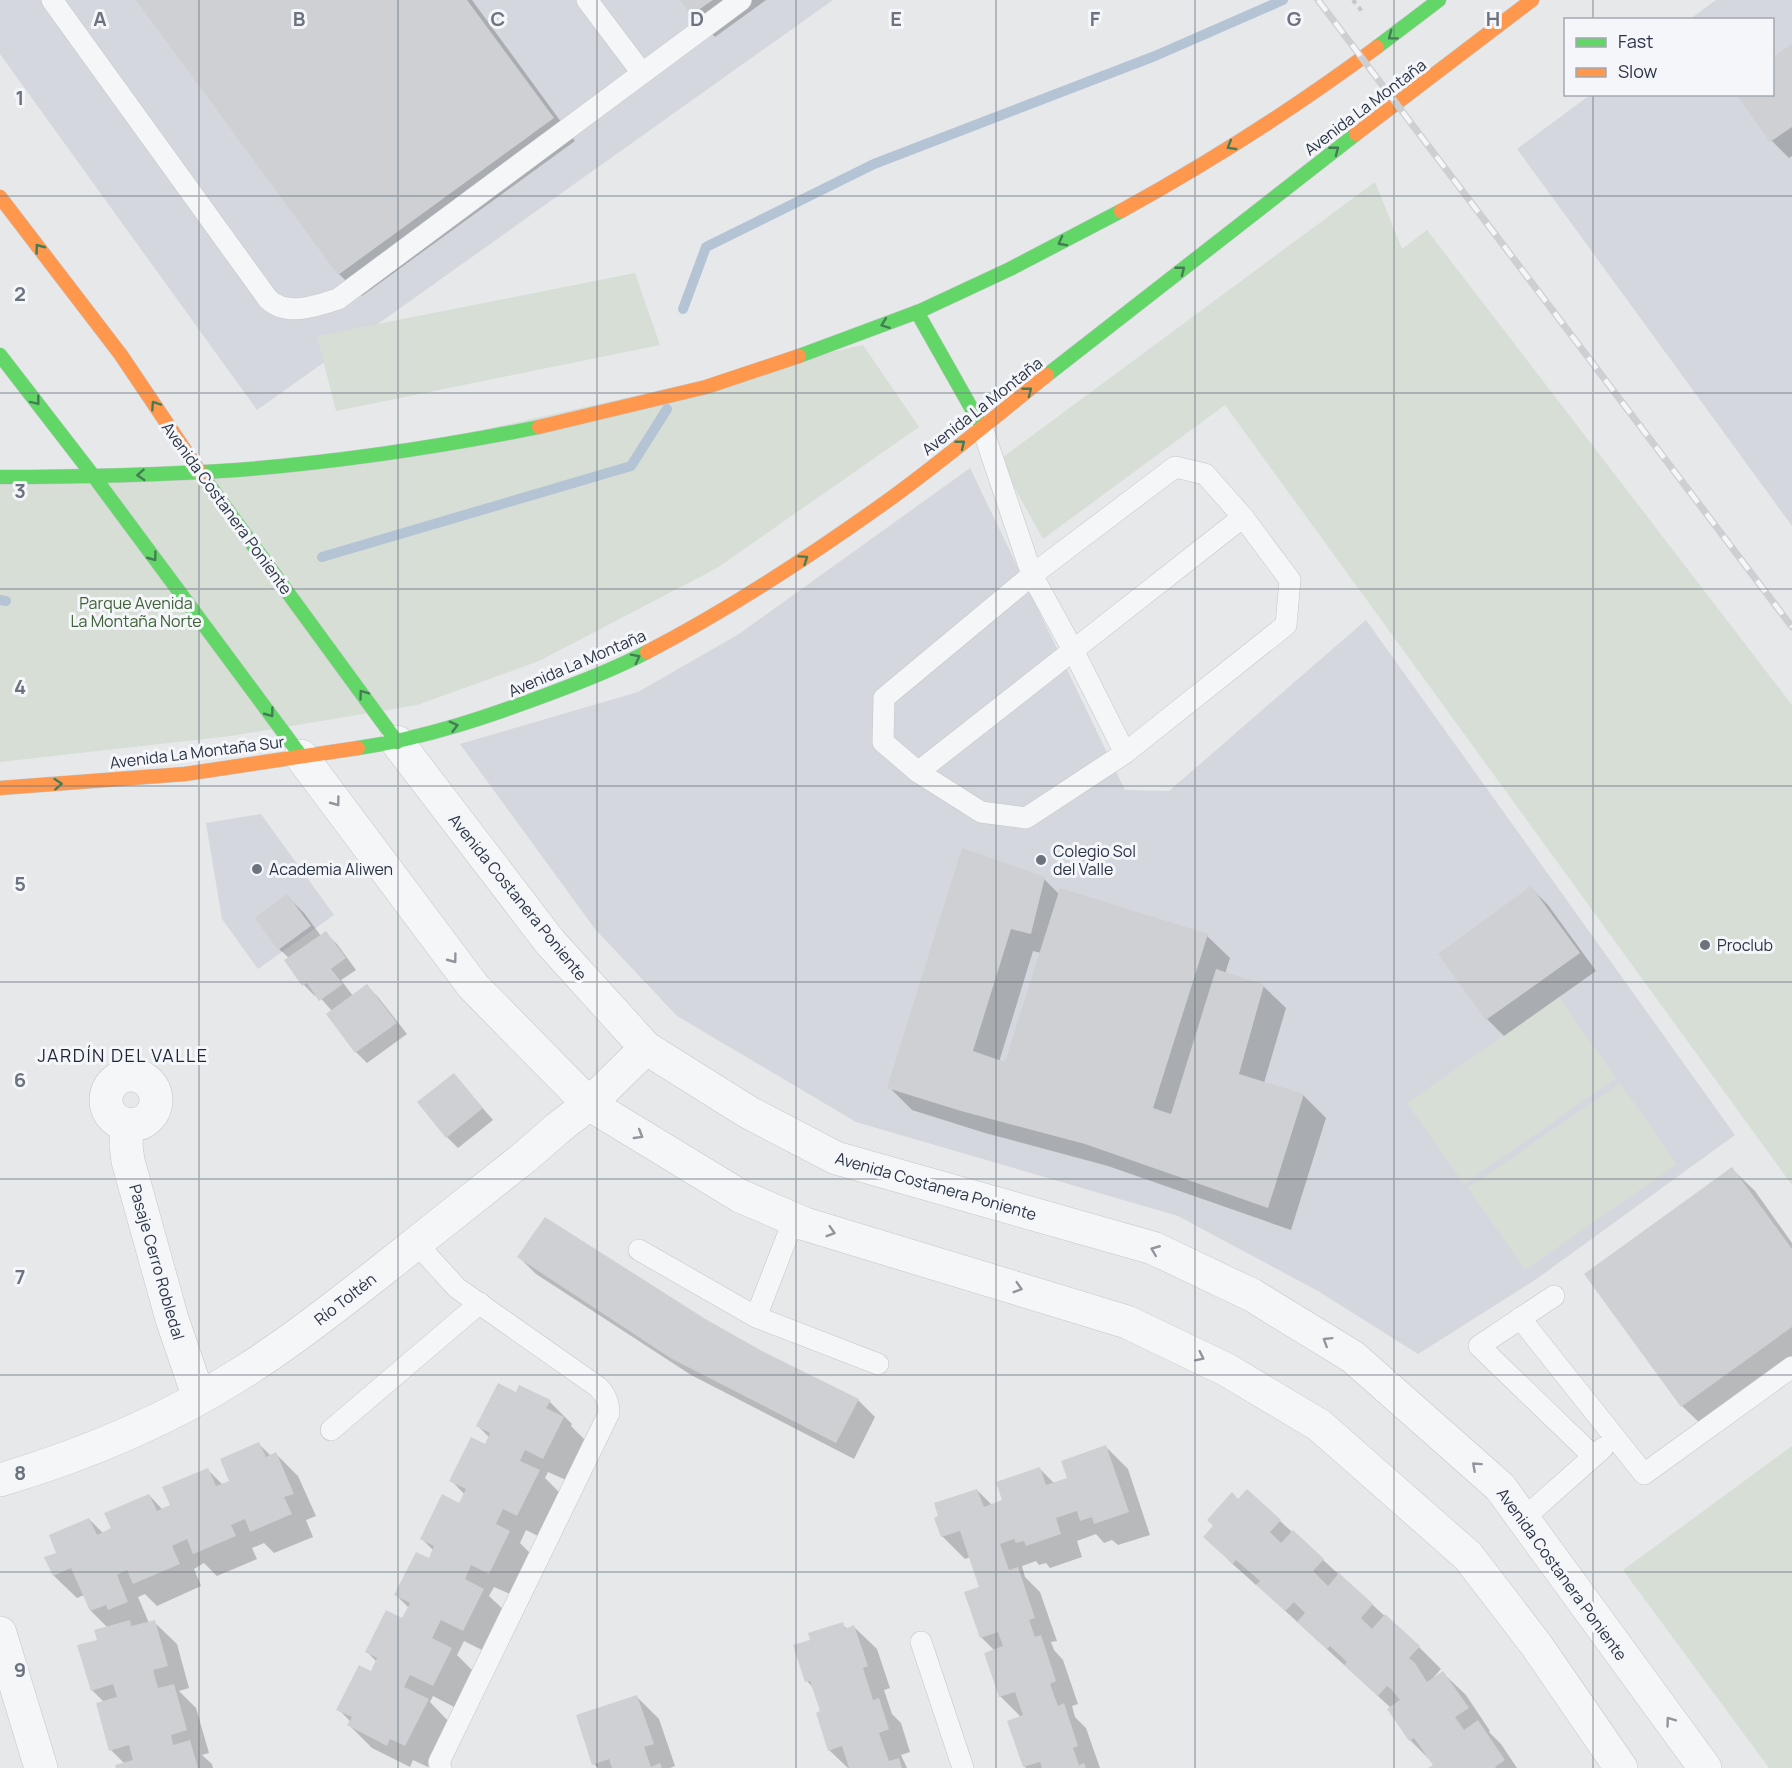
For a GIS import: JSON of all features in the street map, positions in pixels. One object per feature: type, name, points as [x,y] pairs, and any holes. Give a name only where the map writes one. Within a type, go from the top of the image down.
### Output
[{"type":"main road","points":[[0,477],[95,478],[301,464],[421,449],[572,421],[728,381],[917,312],[1030,260],[1141,201],[1270,122],[1362,59],[1439,0]]},
{"type":"main road","name":"Avenida La Montaña","points":[[397,742],[493,715],[621,666],[698,626],[803,560],[900,491],[1340,146],[1532,0]]},
{"type":"main road","name":"Avenida Costanera Poniente","points":[[0,197],[121,355],[199,471],[397,742]]},
{"type":"main road","points":[[917,312],[982,427]]},
{"type":"main road","points":[[0,355],[95,478],[301,756]]},
{"type":"main road","name":"Avenida La Montaña Sur","points":[[0,788],[184,774],[397,742]]},
{"type":"street","name":"Avenida Costanera Poniente","points":[[397,742],[550,942],[646,1048],[748,1112],[836,1158],[1153,1248],[1252,1295],[1353,1357],[1500,1488],[1705,1768]]},
{"type":"street","points":[[301,756],[473,986],[589,1104],[740,1196],[794,1220],[1127,1322],[1227,1370],[1319,1425],[1468,1556],[1537,1646],[1621,1768]]},
{"type":"street","name":"Río Toltén","points":[[0,1480],[87,1451],[144,1426],[199,1398],[277,1351],[316,1323],[589,1104],[646,1048]]},
{"type":"street","name":"Pasaje Cerro Robledal","points":[[127,1124],[128,1161],[172,1319],[199,1398]]},
{"type":"street","points":[[0,1633],[41,1768]]},
{"type":"lane","points":[[52,0],[268,299],[274,305],[282,308],[297,309],[338,299],[741,0]]},
{"type":"lane","points":[[587,0],[642,73]]},
{"type":"lane","points":[[982,427],[1032,575],[1125,753]]},
{"type":"lane","points":[[1175,467],[1204,474],[1243,517],[1290,580],[1286,625],[1125,753],[1026,818],[981,812],[918,772],[883,742],[884,698],[1032,575],[1175,467]]},
{"type":"lane","points":[[918,772],[1243,517]]},
{"type":"lane","points":[[756,1317],[794,1220]]},
{"type":"lane","points":[[416,1243],[457,1288],[598,1387],[609,1403],[609,1413],[439,1762],[441,1768]]},
{"type":"lane","points":[[639,1250],[756,1317],[878,1364]]},
{"type":"lane","points":[[1554,1296],[1479,1346],[1593,1456]]},
{"type":"lane","points":[[331,1430],[480,1304]]},
{"type":"lane","points":[[1520,1318],[1644,1474],[1792,1367]]},
{"type":"lane","points":[[1523,1519],[1615,1437]]},
{"type":"lane","points":[[921,1642],[963,1768]]},
{"type":"shaded area","points":[[0,0],[833,0],[257,410],[0,54]]},
{"type":"shaded area","points":[[1716,0],[1792,0],[1792,526],[1517,149],[1589,96],[1774,96],[1774,18],[1691,18]]},
{"type":"shaded area","name":"Colegio Sol del Valle","points":[[970,468],[1125,790],[1169,791],[1366,620],[1735,1135],[1535,1280],[1418,1354],[1318,1291],[1178,1216],[856,1122],[677,1016],[595,929],[460,744],[638,692],[739,634]]},
{"type":"shaded area","name":"Academia Aliwen","points":[[261,814],[334,915],[258,969],[222,919],[206,823]]},
{"type":"green space","name":"Proclub","points":[[1375,182],[1402,249],[1427,230],[1792,705],[1792,1185],[1225,405],[1043,539],[999,460]]},
{"type":"green space","points":[[635,273],[660,345],[336,411],[317,336]]},
{"type":"green space","name":"Parque Avenida La Montaña Norte","points":[[863,345],[919,427],[717,568],[539,661],[417,705],[231,736],[0,762],[0,479],[308,469]]},
{"type":"green space","points":[[1559,997],[1616,1078],[1464,1184],[1407,1103]]},
{"type":"green space","points":[[1620,1083],[1677,1164],[1525,1270],[1468,1188]]},
{"type":"green space","points":[[1792,1446],[1792,1768],[1769,1768],[1623,1570]]},
{"type":"building","points":[[136,0],[467,0],[554,118],[338,275]]},
{"type":"building","points":[[680,0],[713,0],[691,15]]},
{"type":"building","points":[[1792,44],[1792,127],[1770,142],[1737,96],[1774,96],[1774,57]]},
{"type":"building","points":[[962,848],[1045,877],[1031,934],[1011,929],[973,1051],[1005,1062],[1060,888],[1208,934],[1153,1108],[1171,1114],[1216,969],[1264,985],[1239,1074],[1304,1094],[1268,1208],[1085,1144],[961,1111],[887,1088]]},
{"type":"building","points":[[1531,886],[1580,953],[1486,1020],[1438,954]]},
{"type":"building","points":[[287,894],[311,926],[278,950],[255,918]]},
{"type":"building","points":[[326,931],[346,958],[331,969],[343,984],[319,1001],[307,983],[302,986],[284,960]]},
{"type":"building","points":[[367,984],[397,1023],[355,1053],[326,1014]]},
{"type":"building","points":[[454,1073],[483,1108],[446,1138],[417,1102]]},
{"type":"building","points":[[1732,1167],[1792,1249],[1792,1327],[1681,1407],[1584,1274]]},
{"type":"building","points":[[545,1217],[707,1320],[762,1351],[859,1399],[836,1443],[672,1359],[517,1257]]},
{"type":"building","points":[[498,1383],[516,1392],[519,1385],[551,1400],[546,1408],[564,1417],[543,1459],[525,1450],[520,1461],[540,1470],[517,1516],[503,1509],[496,1524],[510,1531],[489,1574],[471,1565],[465,1579],[484,1589],[463,1631],[441,1620],[432,1638],[452,1648],[433,1686],[410,1675],[404,1687],[429,1699],[405,1746],[390,1739],[387,1746],[347,1725],[352,1717],[336,1710],[359,1665],[371,1671],[377,1658],[365,1652],[386,1610],[402,1618],[410,1603],[394,1595],[416,1552],[429,1558],[434,1546],[420,1539],[442,1494],[459,1503],[466,1489],[449,1481],[471,1437],[485,1444],[490,1433],[476,1426]]},
{"type":"building","points":[[259,1442],[266,1457],[276,1452],[294,1494],[284,1497],[292,1514],[250,1532],[245,1519],[231,1525],[236,1536],[193,1554],[187,1539],[172,1546],[180,1564],[133,1584],[127,1570],[117,1575],[128,1602],[108,1610],[106,1605],[90,1611],[71,1568],[53,1576],[44,1557],[56,1553],[49,1535],[89,1518],[97,1535],[111,1528],[104,1513],[149,1494],[157,1511],[170,1505],[162,1487],[208,1468],[216,1486],[229,1481],[220,1459]]},
{"type":"building","points":[[1106,1445],[1129,1512],[1094,1524],[1092,1517],[1080,1521],[1077,1511],[1056,1518],[1061,1534],[1026,1546],[1024,1541],[1016,1543],[1014,1539],[1000,1544],[1009,1570],[1018,1567],[1035,1618],[1029,1620],[1035,1637],[1041,1635],[1056,1681],[1050,1684],[1058,1706],[1064,1703],[1078,1746],[1073,1748],[1079,1765],[1084,1763],[1086,1768],[1042,1768],[1040,1762],[1023,1767],[1007,1721],[1023,1715],[1015,1692],[999,1697],[984,1653],[1003,1646],[998,1632],[980,1638],[964,1592],[979,1587],[960,1531],[941,1537],[934,1518],[938,1516],[934,1503],[977,1489],[984,1507],[1002,1500],[996,1482],[1040,1467],[1046,1485],[1067,1478],[1061,1461]]},
{"type":"building","points":[[1247,1489],[1281,1520],[1270,1532],[1281,1543],[1293,1530],[1324,1559],[1313,1571],[1328,1586],[1339,1573],[1373,1604],[1361,1618],[1372,1629],[1385,1614],[1420,1646],[1409,1658],[1427,1682],[1443,1671],[1469,1708],[1455,1717],[1464,1730],[1478,1720],[1505,1760],[1496,1768],[1428,1768],[1433,1765],[1414,1738],[1409,1741],[1387,1709],[1400,1700],[1391,1689],[1387,1686],[1378,1696],[1344,1665],[1347,1662],[1330,1646],[1327,1649],[1297,1622],[1305,1613],[1294,1602],[1285,1611],[1256,1585],[1260,1581],[1236,1560],[1233,1564],[1203,1537],[1213,1526],[1207,1520],[1232,1492],[1238,1499]]},
{"type":"building","points":[[130,1620],[131,1626],[155,1620],[168,1666],[153,1670],[158,1688],[174,1684],[187,1730],[171,1735],[173,1745],[190,1740],[198,1768],[116,1768],[115,1765],[133,1760],[129,1745],[109,1751],[96,1703],[117,1697],[113,1684],[91,1691],[77,1645],[97,1640],[94,1630]]},
{"type":"building","points":[[843,1622],[845,1629],[854,1625],[868,1666],[863,1668],[873,1700],[879,1698],[889,1729],[879,1733],[889,1761],[899,1758],[902,1768],[849,1768],[842,1746],[828,1751],[816,1713],[820,1711],[810,1681],[805,1682],[793,1645],[810,1640],[808,1633]]},
{"type":"building","points":[[637,1695],[654,1744],[644,1747],[651,1767],[660,1763],[662,1768],[612,1768],[609,1759],[592,1765],[576,1715]]},
{"type":"waterway","points":[[683,309],[706,247],[874,164],[1155,56],[1283,0]]},
{"type":"waterway","points":[[322,557],[631,466],[667,409]]},
{"type":"waterway","points":[[0,600],[6,601]]},
{"type":"railway","points":[[1318,0],[1792,627]]},
{"type":"traffic: fast","points":[[1377,47],[1439,0]]},
{"type":"traffic: fast","points":[[1047,375],[1356,134]]},
{"type":"traffic: fast","points":[[799,356],[920,311],[1010,269],[1121,211]]},
{"type":"traffic: fast","points":[[917,312],[982,427]]},
{"type":"traffic: fast","points":[[0,355],[95,478],[301,756]]},
{"type":"traffic: fast","points":[[0,477],[148,474],[275,467],[389,453],[539,427]]},
{"type":"traffic: fast","points":[[201,474],[397,742]]},
{"type":"traffic: fast","points":[[358,748],[433,732],[482,718],[590,678],[647,652]]},
{"type":"traffic: slow","points":[[1356,134],[1532,0]]},
{"type":"traffic: slow","points":[[1121,211],[1252,134],[1377,47]]},
{"type":"traffic: slow","points":[[0,197],[121,355],[201,474]]},
{"type":"traffic: slow","points":[[539,427],[706,387],[799,356]]},
{"type":"traffic: slow","points":[[647,652],[741,599],[831,540],[930,469],[1047,375]]},
{"type":"traffic: slow","points":[[0,788],[185,774],[358,748]]},
{"type":"place","name":"Colegio Sol del Valle","points":[[1041,860]]},
{"type":"place","name":"Academia Aliwen","points":[[257,869]]},
{"type":"place","name":"Proclub","points":[[1705,945]]},
{"type":"district","name":"JARDÍN DEL VALLE","points":[[123,1056]]}]
